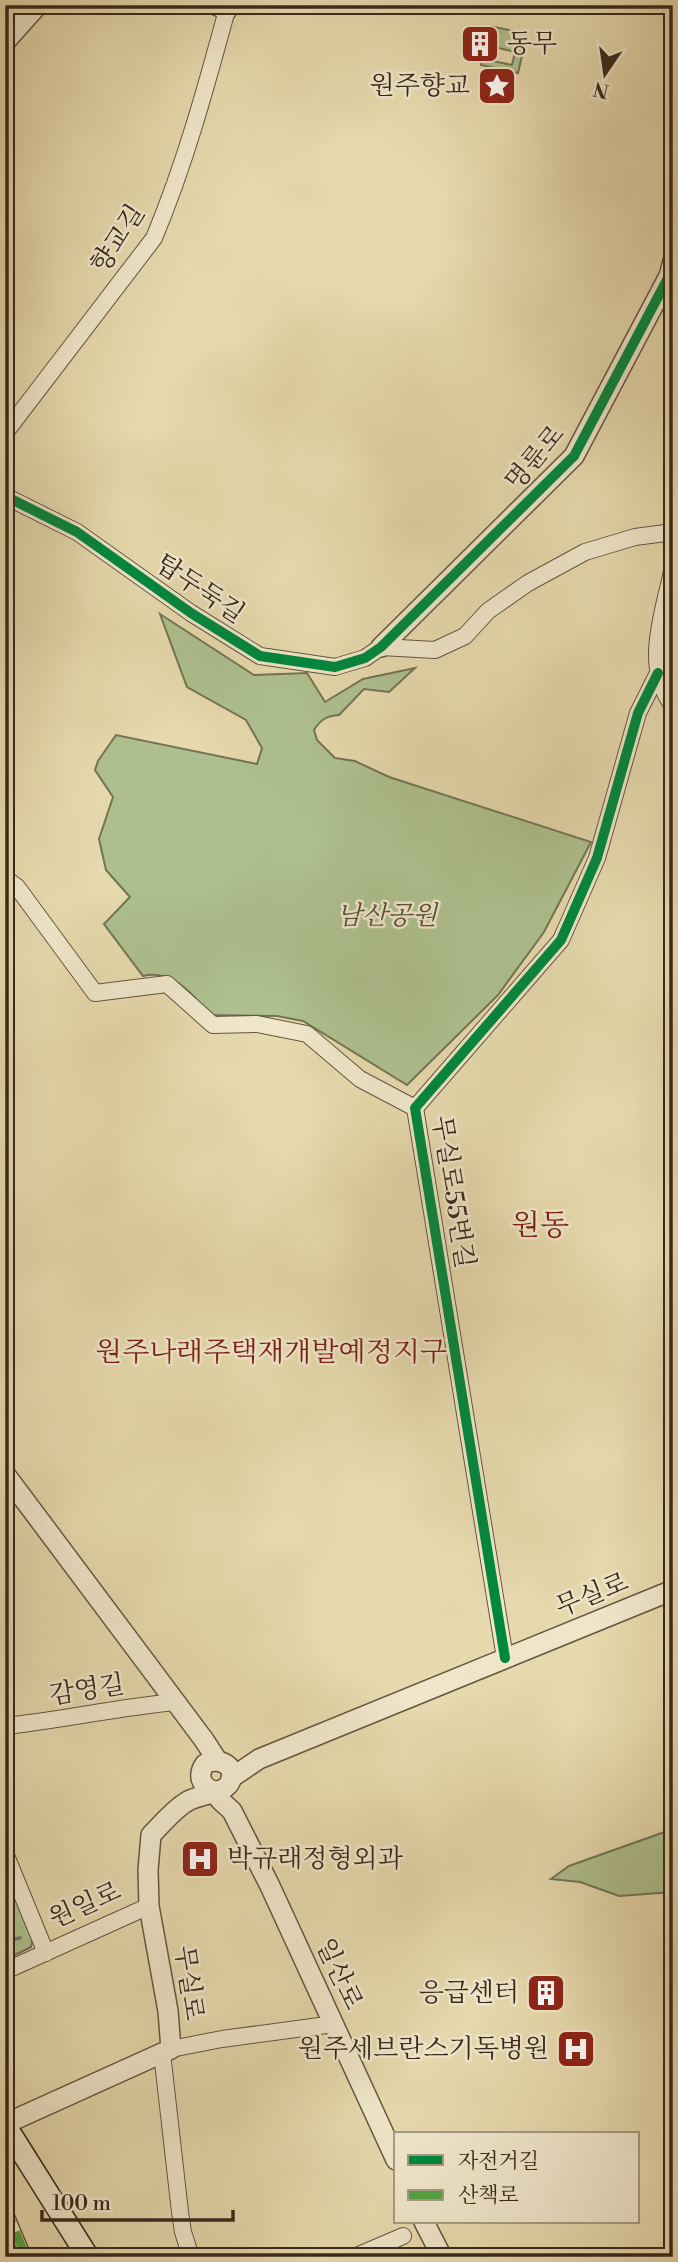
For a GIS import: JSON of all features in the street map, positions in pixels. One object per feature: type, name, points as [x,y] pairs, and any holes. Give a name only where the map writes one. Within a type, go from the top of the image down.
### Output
[{"type":"main road","points":[[5,2124],[88,2257]]},
{"type":"street","points":[[5,13],[12,5]]},
{"type":"street","points":[[5,42],[38,5]]},
{"type":"street","name":"향교길","points":[[5,433],[154,238],[169,203],[200,110],[225,7]]},
{"type":"street","name":"명륜로","points":[[381,647],[574,456],[671,271]]},
{"type":"street","name":"탑두둑길","points":[[5,496],[77,532],[191,613],[260,656],[335,667],[365,658],[381,647],[435,649],[465,636],[488,611],[528,583],[585,552],[635,537],[673,532]]},
{"type":"street","points":[[673,567],[656,650],[658,673],[666,697],[673,706]]},
{"type":"street","name":"무실로55번길","points":[[505,1658],[415,1108],[561,940],[597,858],[638,713],[658,673]]},
{"type":"street","points":[[5,878],[16,887],[94,993],[167,984],[213,1025],[257,1024],[307,1034],[360,1079],[415,1108]]},
{"type":"street","points":[[5,1474],[176,1702]]},
{"type":"street","name":"무실로","points":[[5,2124],[167,2051],[168,2011],[149,1906],[151,1835],[217,1776],[673,1590]]},
{"type":"street","name":"감영길","points":[[5,1726],[176,1702]]},
{"type":"street","name":"일산로","points":[[176,1702],[204,1740],[217,1776],[220,1800],[232,1811],[270,1886],[394,2156]]},
{"type":"street","points":[[5,1853],[46,1953]]},
{"type":"street","name":"원일로","points":[[5,1971],[149,1906]]},
{"type":"street","points":[[191,2257],[180,2213],[167,2051],[222,2039],[334,2024]]},
{"type":"street","points":[[5,2207],[23,2254]]},
{"type":"street","points":[[425,2224],[442,2257]]},
{"type":"street","points":[[354,2257],[403,2236]]},
{"type":"green space","points":[[490,26],[527,34],[518,73],[481,65]],"holes":[[[494,47],[515,52],[512,65],[492,61]]]},
{"type":"green space","name":"남산공원","points":[[160,614],[254,675],[307,673],[325,702],[363,679],[415,668],[389,692],[364,689],[339,715],[328,717],[319,723],[314,730],[317,740],[335,758],[355,761],[389,777],[591,842],[544,932],[498,995],[407,1085],[303,1021],[277,1016],[210,1015],[181,985],[163,976],[143,976],[104,924],[130,897],[106,870],[99,839],[113,797],[95,770],[116,735],[257,764],[262,748],[246,720],[187,687]]},
{"type":"green space","points":[[673,1829],[673,1892],[619,1896],[580,1882],[551,1879],[569,1866]]},
{"type":"green space","points":[[5,1876],[33,1938],[31,1947],[5,1960],[11,1925],[5,1913]]},
{"type":"waterway","points":[[5,1939],[20,1938]]},
{"type":"tunnel","points":[[13,2257],[19,2254]]},
{"type":"marked path","points":[[5,2207],[26,2257]]},
{"type":"cycle path","points":[[5,496],[77,532],[191,613],[260,656],[335,667],[365,658],[381,647],[574,456],[669,276],[673,261]]},
{"type":"cycle path","points":[[505,1658],[415,1108],[561,940],[597,858],[638,713],[658,673]]},
{"type":"place","name":"동무","points":[[480,44]]},
{"type":"place","name":"원주향교","points":[[497,86]]},
{"type":"place","name":"박규래정형외과","points":[[200,1859]]},
{"type":"place","name":"응급센터","points":[[546,1993]]},
{"type":"place","name":"원주세브란스기독병원","points":[[576,2049]]},
{"type":"district","name":"원동","points":[[540,1226]]},
{"type":"district","name":"원주나래주택재개발예정지구","points":[[271,1352]]}]
